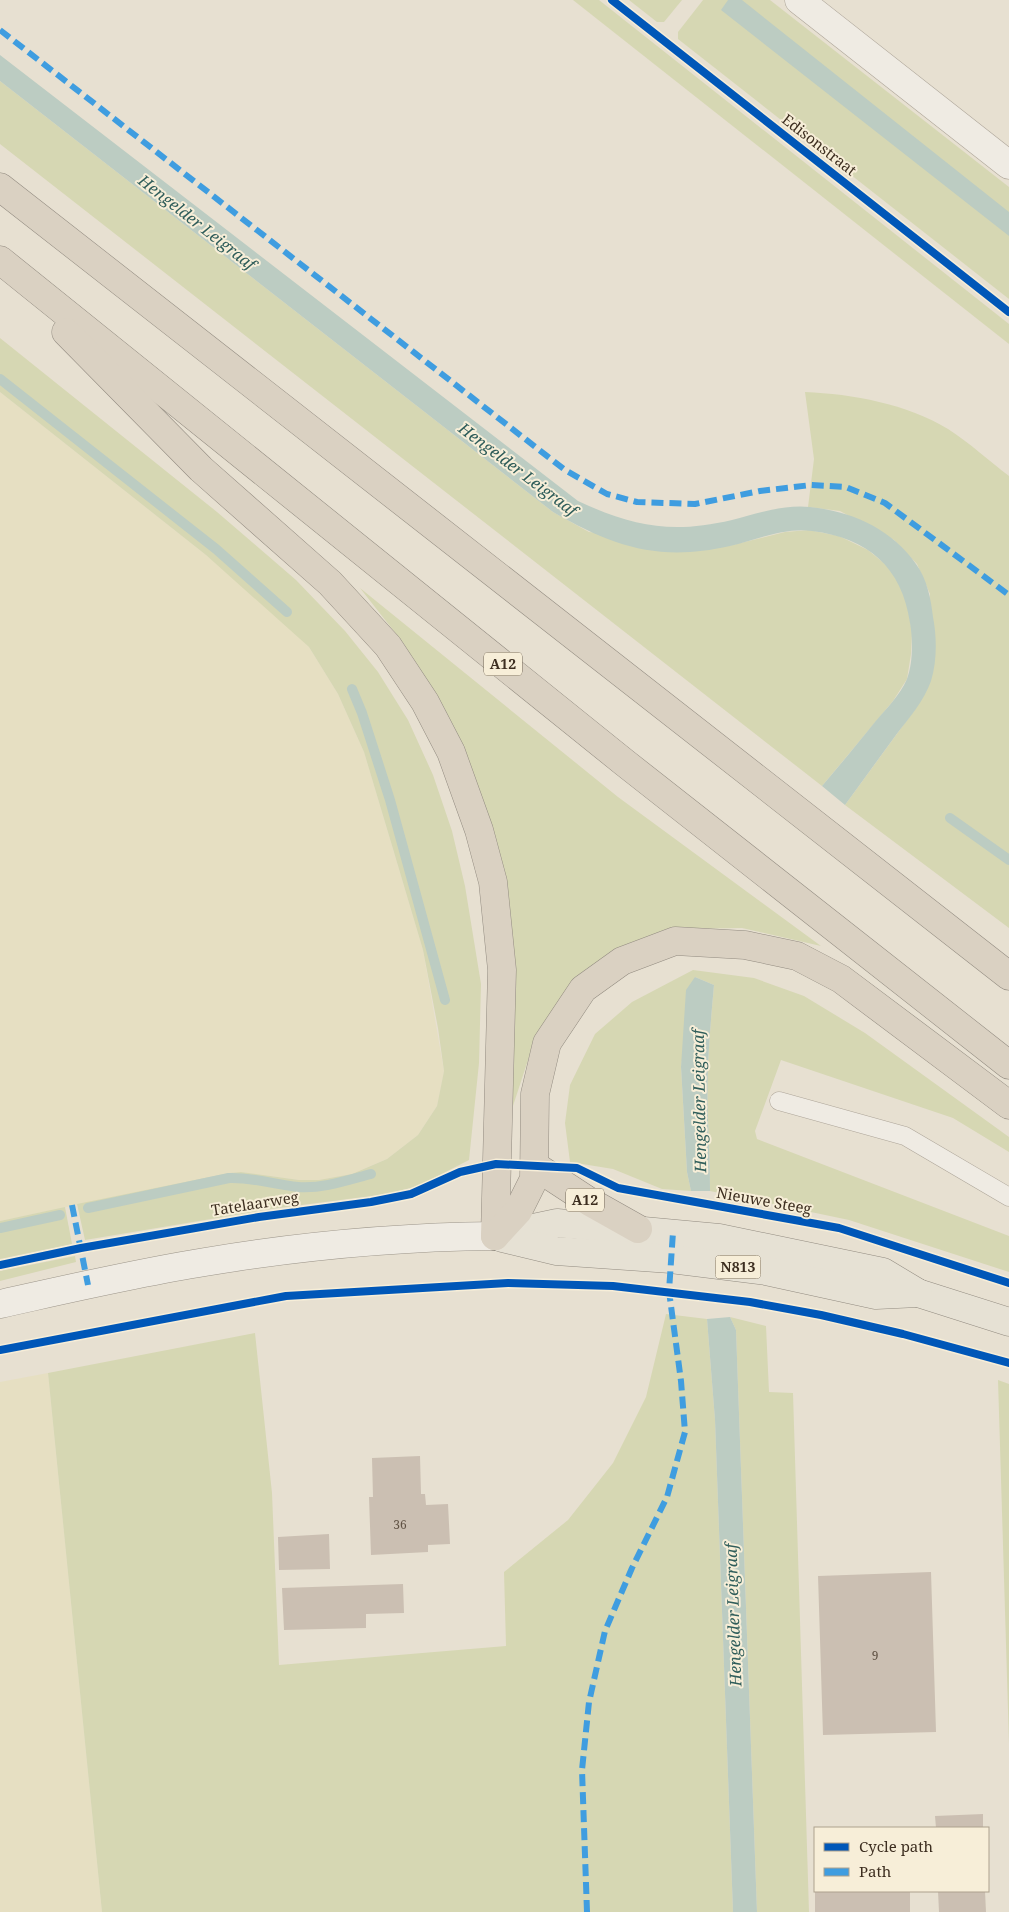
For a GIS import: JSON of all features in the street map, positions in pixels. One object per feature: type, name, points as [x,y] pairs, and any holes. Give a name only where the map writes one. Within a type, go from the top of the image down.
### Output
[{"type":"highway","points":[[0,187],[1009,976]]},
{"type":"highway","name":"A12","points":[[0,260],[625,763],[1009,1065]]},
{"type":"highway","points":[[0,265],[201,469],[330,583],[388,646],[425,702],[451,752],[479,830],[493,882],[502,970],[495,1236]]},
{"type":"highway","points":[[495,1236],[518,1211],[534,1179],[535,1094],[548,1043],[583,989],[622,961],[675,942],[745,945],[797,956],[841,979],[1009,1105]]},
{"type":"highway","name":"A12","points":[[535,1166],[590,1202],[638,1229]]},
{"type":"main road","points":[[799,0],[1009,165]]},
{"type":"main road","name":"N813","points":[[0,1304],[203,1262],[285,1250],[447,1237],[495,1236],[557,1223],[719,1238],[883,1272],[918,1293],[1009,1322]]},
{"type":"main road","name":"N813","points":[[495,1236],[556,1251],[671,1259],[766,1271],[876,1295],[918,1293]]},
{"type":"lane","points":[[780,1101],[905,1136],[1009,1197]]},
{"type":"shaded area","points":[[0,392],[206,555],[283,621],[309,647],[338,694],[364,752],[423,950],[444,1071],[437,1106],[418,1135],[387,1159],[352,1174],[319,1180],[299,1180],[241,1172],[229,1173],[0,1221]]},
{"type":"shaded area","points":[[48,1373],[102,1912],[0,1912],[0,1382]]},
{"type":"green space","points":[[573,0],[599,0],[1009,324],[1009,344]]},
{"type":"green space","points":[[629,0],[682,0],[664,22],[657,22]]},
{"type":"green space","points":[[703,0],[770,0],[1009,187],[1009,299],[678,39],[678,32]]},
{"type":"green space","points":[[0,81],[553,512],[589,532],[728,546],[785,532],[809,530],[839,536],[868,550],[890,568],[900,585],[908,607],[912,633],[911,654],[907,679],[893,701],[822,786],[0,144]]},
{"type":"green space","points":[[0,338],[217,512],[296,580],[345,631],[378,672],[408,720],[433,775],[452,831],[465,886],[481,984],[479,1063],[469,1160],[418,1186],[387,1194],[271,1209],[85,1240],[77,1204],[229,1173],[241,1172],[299,1180],[319,1180],[352,1174],[387,1159],[418,1135],[437,1106],[444,1071],[423,950],[364,752],[338,694],[309,647],[206,555],[0,392]]},
{"type":"green space","points":[[805,392],[861,398],[897,407],[932,420],[956,434],[1009,476],[1009,928],[845,805],[918,705],[930,594],[917,564],[894,540],[840,511],[808,507],[814,459]]},
{"type":"green space","points":[[360,588],[618,797],[821,946],[742,928],[678,929],[569,986],[530,1054],[511,1112],[515,974],[447,719],[404,644]]},
{"type":"green space","points":[[693,970],[754,978],[804,996],[865,1033],[1009,1137],[1009,1152],[953,1118],[781,1060],[755,1131],[757,1139],[1009,1236],[1009,1272],[849,1220],[710,1191],[708,1085],[714,985],[695,977],[681,1067],[687,1172],[691,1191],[662,1189],[613,1169],[570,1162],[565,1123],[570,1085],[595,1034],[632,1002]]},
{"type":"green space","points":[[65,1207],[72,1244],[0,1259],[0,1221]]},
{"type":"green space","points":[[75,1256],[76,1262],[0,1281],[0,1271]]},
{"type":"green space","points":[[666,1314],[707,1319],[715,1420],[733,1912],[102,1912],[48,1373],[255,1333],[272,1493],[279,1665],[506,1646],[504,1572],[568,1520],[613,1463],[646,1397]]},
{"type":"green space","points":[[730,1317],[766,1326],[769,1392],[793,1393],[809,1912],[757,1912],[736,1330]]},
{"type":"green space","points":[[998,1380],[1009,1384],[1009,1743]]},
{"type":"water","points":[[728,0],[742,0],[1009,212],[1009,236],[721,10]]},
{"type":"water","points":[[0,55],[578,501],[617,517],[654,526],[672,527],[710,524],[780,508],[810,507],[825,509],[855,518],[883,532],[895,541],[916,564],[928,589],[936,649],[933,674],[920,702],[845,805],[822,786],[897,696],[907,679],[910,666],[912,637],[906,603],[890,571],[879,559],[866,548],[850,540],[802,530],[781,532],[705,551],[659,552],[617,542],[596,534],[553,512],[0,81]]},
{"type":"water","name":"Hengelder Leigraaf","points":[[695,977],[714,985],[708,1085],[710,1191],[691,1191],[687,1172],[681,1067],[686,990]]},
{"type":"water","points":[[730,1317],[736,1330],[757,1912],[733,1912],[715,1420],[707,1319]]},
{"type":"building","points":[[420,1456],[421,1494],[425,1494],[426,1505],[448,1504],[450,1544],[428,1545],[428,1552],[371,1555],[369,1497],[373,1497],[372,1458]]},
{"type":"building","points":[[329,1534],[330,1569],[279,1570],[278,1537]]},
{"type":"building","points":[[931,1572],[936,1732],[823,1735],[818,1576]]},
{"type":"building","points":[[403,1584],[404,1613],[366,1614],[366,1628],[284,1630],[282,1588]]},
{"type":"building","points":[[983,1814],[983,1827],[936,1827],[935,1816]]},
{"type":"building","points":[[815,1892],[910,1892],[910,1912],[815,1912]]},
{"type":"building","points":[[938,1892],[985,1892],[986,1912],[939,1912]]},
{"type":"waterway","points":[[0,379],[216,549],[287,612]]},
{"type":"waterway","points":[[352,689],[362,713],[390,800],[445,1000]]},
{"type":"waterway","points":[[950,818],[1009,860]]},
{"type":"waterway","points":[[88,1208],[229,1178],[298,1187],[316,1187],[371,1174]]},
{"type":"waterway","points":[[0,1228],[60,1215]]},
{"type":"marked path","points":[[0,30],[565,470],[607,494],[637,502],[695,504],[760,491],[811,485],[846,487],[885,503],[1009,595]]},
{"type":"marked path","points":[[72,1205],[88,1285]]},
{"type":"marked path","points":[[587,1912],[582,1770],[589,1702],[605,1631],[632,1568],[667,1497],[685,1432],[681,1381],[669,1291],[673,1232]]},
{"type":"cycle path","name":"Edisonstraat","points":[[612,0],[1009,312]]},
{"type":"cycle path","name":"Nieuwe Steeg","points":[[0,1265],[81,1248],[259,1217],[371,1202],[411,1194],[460,1172],[496,1164],[577,1168],[618,1188],[839,1228],[1009,1283]]},
{"type":"cycle path","points":[[0,1350],[286,1296],[508,1283],[613,1286],[750,1302],[821,1315],[903,1334],[1009,1363]]}]
